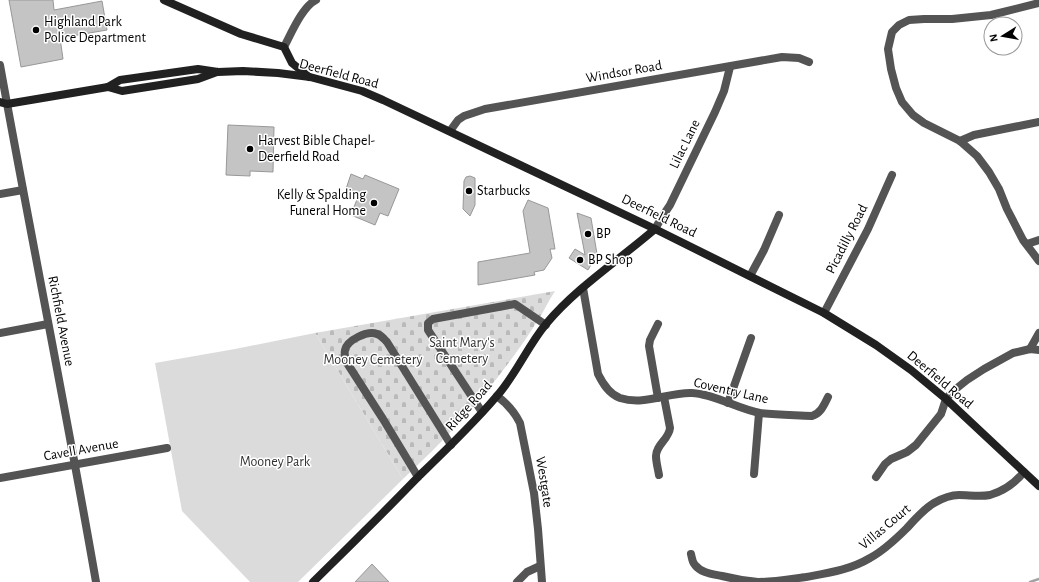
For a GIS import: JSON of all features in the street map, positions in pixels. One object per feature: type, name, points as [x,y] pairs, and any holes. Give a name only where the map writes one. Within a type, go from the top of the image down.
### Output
[{"type":"main road","points":[[164,0],[241,34],[284,47],[292,63],[310,77]]},
{"type":"main road","name":"Deerfield Road","points":[[4,103],[108,87],[120,80],[198,68],[218,72],[243,71],[310,77],[362,91],[450,131],[655,229],[824,313],[876,345],[911,370],[946,399],[1039,486]]},
{"type":"main road","points":[[0,110],[4,103]]},
{"type":"main road","name":"Ridge Road","points":[[313,582],[451,445],[497,396],[535,340],[555,314],[583,288],[655,229]]},
{"type":"street","points":[[284,47],[303,12],[316,0]]},
{"type":"street","points":[[1039,3],[977,17],[909,20],[899,25],[892,32],[888,48],[891,69],[896,88],[902,102],[913,114],[924,122],[960,141],[977,156],[999,189],[1023,240],[1039,261]]},
{"type":"street","name":"Windsor Road","points":[[450,131],[458,120],[464,116],[485,109],[782,58],[793,57],[809,62]]},
{"type":"street","name":"Richfield Avenue","points":[[0,65],[4,103],[23,190],[76,464],[96,582]]},
{"type":"street","name":"Lilac Lane","points":[[655,229],[670,205],[715,112],[724,91],[730,67]]},
{"type":"street","points":[[960,141],[974,135],[1039,122]]},
{"type":"street","name":"Picadilly Road","points":[[824,313],[868,229],[892,175]]},
{"type":"street","points":[[0,194],[23,190]]},
{"type":"street","points":[[750,276],[764,250],[779,215]]},
{"type":"street","points":[[1027,244],[1039,240]]},
{"type":"street","name":"Coventry Lane","points":[[583,288],[596,368],[602,384],[618,397],[633,401],[642,401],[692,393],[709,396],[728,404],[759,413],[812,416],[817,414],[822,409],[828,397]]},
{"type":"street","points":[[482,412],[428,330],[428,323],[433,319],[515,304],[546,325]]},
{"type":"street","points":[[0,333],[48,324]]},
{"type":"street","points":[[658,324],[650,340],[649,346],[670,428],[670,433],[657,451],[656,456],[659,475]]},
{"type":"street","points":[[418,477],[383,419],[346,363],[345,350],[347,345],[369,332],[376,333],[381,336],[387,342],[451,445]]},
{"type":"street","points":[[876,477],[885,464],[891,459],[907,452],[916,444],[941,414],[946,399],[952,392],[984,369],[1013,353],[1035,349],[1039,333]]},
{"type":"street","points":[[728,404],[751,338]]},
{"type":"street","name":"Westgate","points":[[497,396],[515,412],[520,423],[534,493],[542,582]]},
{"type":"street","points":[[754,474],[759,413]]},
{"type":"street","name":"Cavell Avenue","points":[[0,478],[167,448]]},
{"type":"street","name":"Villas Court","points":[[691,554],[693,563],[703,571],[757,582],[777,581],[827,573],[852,567],[878,554],[905,530],[921,513],[933,504],[945,498],[957,495],[989,495],[1012,485],[1024,472]]},
{"type":"street","points":[[517,582],[527,572],[540,566]]},
{"type":"green space","points":[[555,291],[524,342],[476,404],[440,443],[403,479],[315,333]]},
{"type":"green space","name":"Mooney Park","points":[[315,333],[403,479],[298,582],[250,582],[182,511],[155,363]]},
{"type":"building","name":"Highland Park Police Department","points":[[9,0],[53,0],[54,10],[102,1],[107,30],[60,38],[63,59],[21,67]]},
{"type":"building","name":"Harvest Bible Chapel- Deerfield Road","points":[[228,125],[274,127],[273,172],[250,171],[250,176],[226,175]]},
{"type":"building","name":"Kelly & Spalding Funeral Home","points":[[351,174],[363,179],[365,175],[399,189],[388,216],[380,213],[375,225],[351,215],[359,194],[346,189]]},
{"type":"building","name":"Starbucks","points":[[470,176],[475,178],[475,205],[470,216],[463,209],[464,181],[466,177]]},
{"type":"building","points":[[528,200],[548,208],[555,249],[550,249],[552,258],[544,270],[534,272],[535,275],[478,285],[478,262],[530,253],[523,211]]},
{"type":"building","name":"BP","points":[[577,213],[591,218],[597,254],[588,270],[569,258],[575,249],[585,255]]},
{"type":"building","points":[[372,564],[389,582],[355,582]]},
{"type":"waterway","points":[[1030,582],[1039,579]]},
{"type":"place","name":"Highland Park Police Department","points":[[36,30]]},
{"type":"place","name":"Harvest Bible Chapel- Deerfield Road","points":[[250,149]]},
{"type":"place","name":"Starbucks","points":[[469,191]]},
{"type":"place","name":"Kelly & Spalding Funeral Home","points":[[374,203]]},
{"type":"place","name":"BP","points":[[588,234]]},
{"type":"place","name":"BP Shop","points":[[580,260]]},
{"type":"park label","name":"Saint Mary's Cemetery","points":[[462,352]]},
{"type":"park label","name":"Mooney Cemetery","points":[[373,360]]}]
